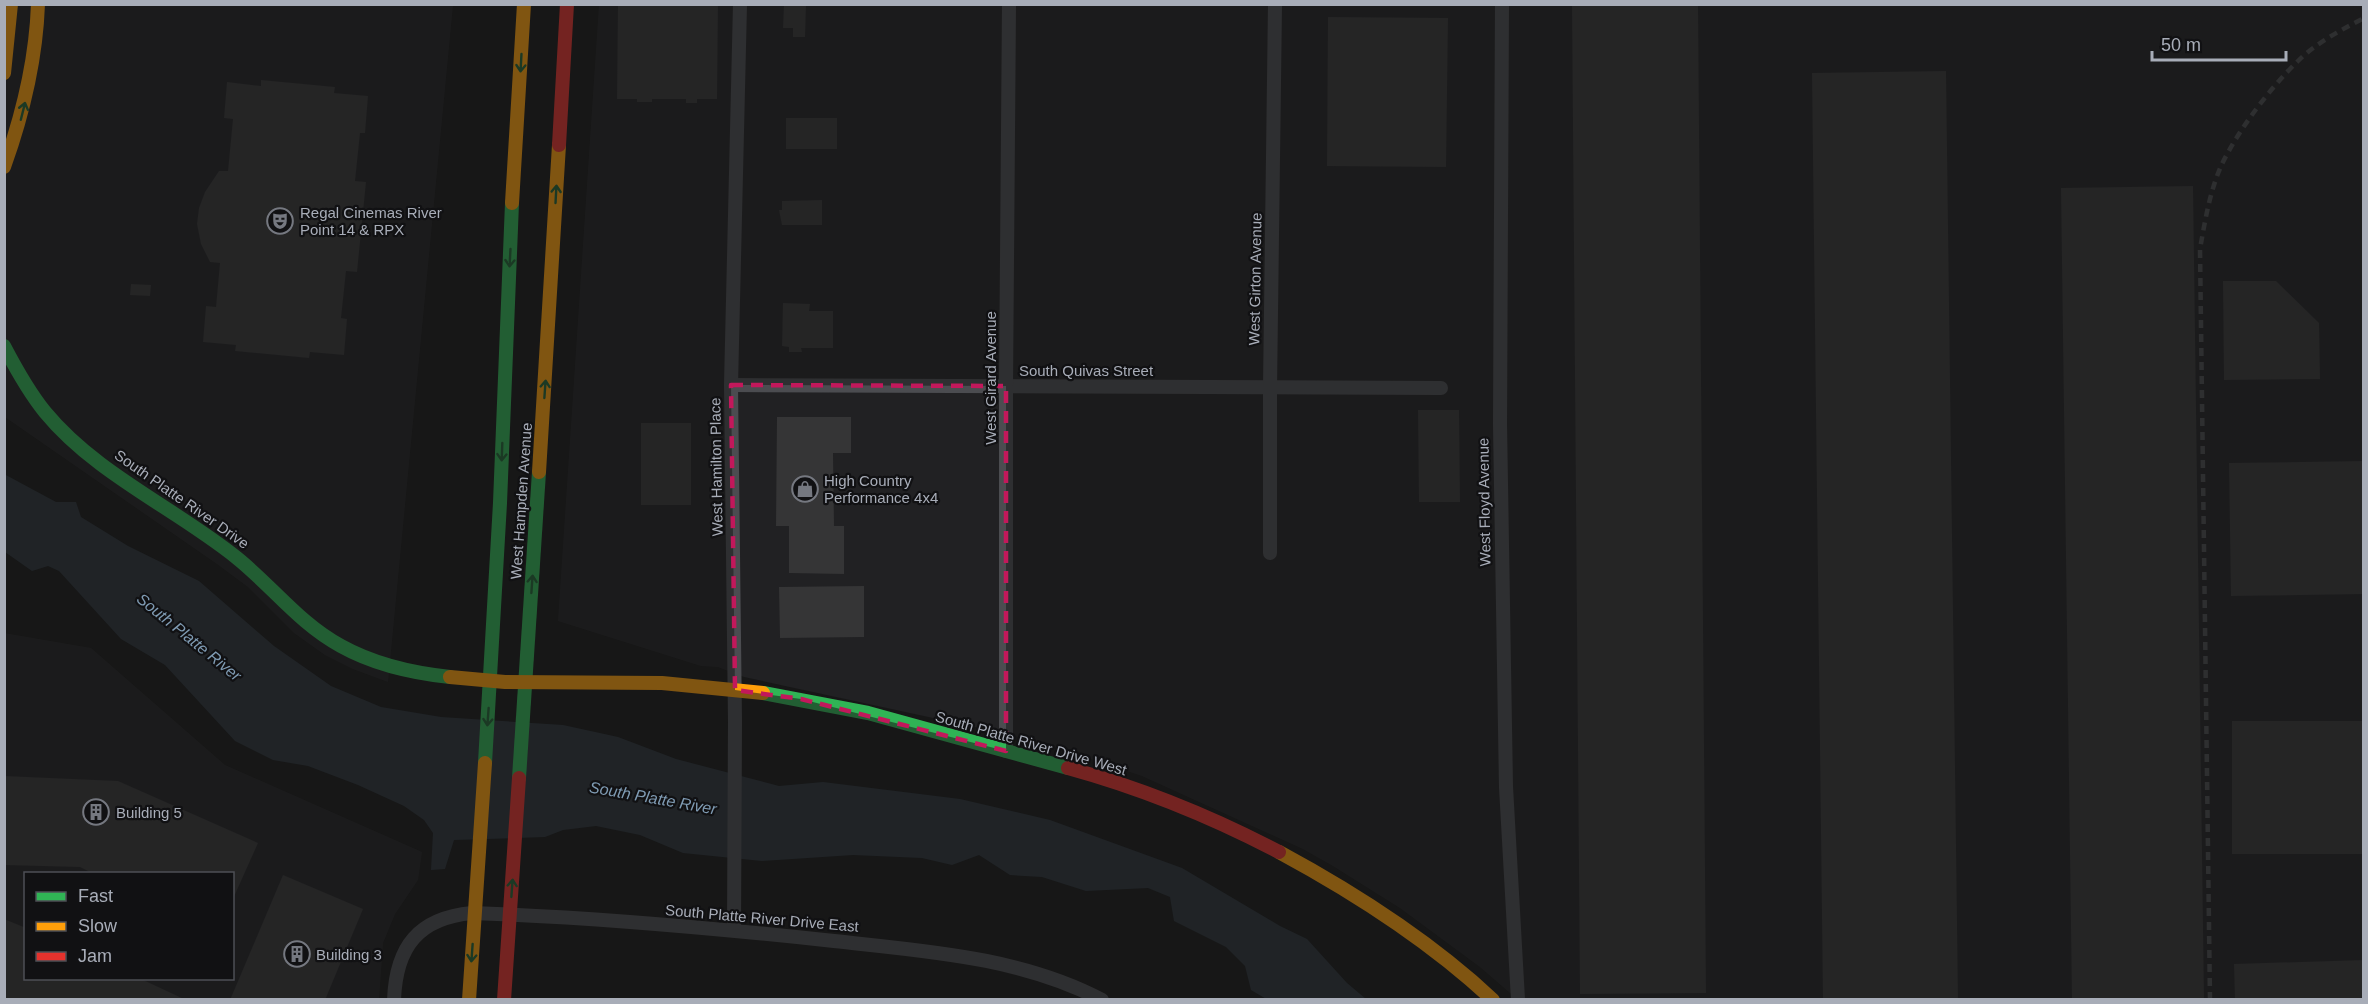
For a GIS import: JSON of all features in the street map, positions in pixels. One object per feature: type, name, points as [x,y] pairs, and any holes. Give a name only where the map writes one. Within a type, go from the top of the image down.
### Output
[{"type":"main road","points":[[4,73],[11,4]]},
{"type":"main road","points":[[4,166],[21,121],[31,78],[38,4]]},
{"type":"main road","name":"West Hampden Avenue","points":[[468,999],[493,637],[507,295],[524,4]]},
{"type":"main road","name":"West Hampden Avenue","points":[[505,996],[567,4]]},
{"type":"main road","name":"South Platte River Drive","points":[[4,346],[26,390],[68,437],[103,465],[208,535],[239,559],[316,632],[339,646],[389,666],[504,682]]},
{"type":"main road","name":"South Platte River Drive West","points":[[504,682],[686,684],[801,699],[870,713],[1098,777],[1211,820],[1285,854],[1394,922],[1472,980],[1492,999]]},
{"type":"street","name":"West Hamilton Place","points":[[734,930],[735,690],[731,385],[740,4]]},
{"type":"street","name":"West Girard Avenue","points":[[1006,751],[1006,386],[1010,4]]},
{"type":"street","name":"West Girton Avenue","points":[[1270,553],[1275,4]]},
{"type":"street","name":"West Floyd Avenue","points":[[1502,4],[1500,424],[1506,787],[1518,999]]},
{"type":"street","name":"South Quivas Street","points":[[731,385],[1441,388]]},
{"type":"street","name":"South Platte River Drive East","points":[[394,999],[400,963],[406,946],[417,933],[447,916],[472,913],[734,930],[881,946],[1006,965],[1076,986],[1102,999]]},
{"type":"highlighted area","points":[[731,385],[1006,386],[1006,751],[801,699],[735,690]]},
{"type":"shaded area","points":[[4,5],[453,5],[388,682],[353,669],[325,655],[294,633],[248,587],[5,417]]},
{"type":"shaded area","points":[[599,5],[2363,5],[2363,999],[1517,999],[1480,967],[1400,908],[1333,866],[1303,849],[1142,776],[1007,734],[744,677],[718,667],[701,666],[558,621]]},
{"type":"shaded area","points":[[4,633],[91,648],[225,765],[422,852],[418,880],[395,914],[383,943],[379,999],[5,999]]},
{"type":"water","name":"South Platte River","points":[[4,474],[56,502],[76,502],[81,517],[128,546],[199,581],[274,646],[331,686],[381,707],[441,717],[563,725],[618,737],[676,759],[779,786],[823,782],[960,799],[1050,820],[1182,868],[1280,926],[1307,939],[1347,983],[1366,999],[1268,1000],[1251,990],[1245,966],[1226,947],[1174,921],[1170,897],[1148,888],[1086,891],[1042,877],[1010,875],[979,855],[952,865],[922,858],[853,855],[762,861],[683,853],[640,835],[596,826],[563,830],[545,837],[454,840],[445,869],[431,870],[433,833],[424,820],[404,806],[358,785],[308,766],[273,760],[235,741],[165,665],[121,639],[59,571],[48,566],[32,571],[5,552]]},
{"type":"building","points":[[618,4],[718,4],[717,99],[697,99],[697,103],[686,103],[686,99],[652,99],[652,102],[637,102],[637,99],[617,99]]},
{"type":"building","points":[[1572,4],[1698,4],[1706,993],[1580,994]]},
{"type":"building","points":[[784,5],[806,5],[805,37],[793,37],[793,28],[783,28]]},
{"type":"building","points":[[1328,17],[1448,18],[1446,167],[1327,166]]},
{"type":"building","points":[[1946,71],[1958,1000],[1823,1000],[1812,73]]},
{"type":"building","name":"Regal Cinemas River Point 14 & RPX","points":[[261,80],[335,87],[334,93],[368,96],[365,133],[360,133],[355,181],[366,182],[357,272],[346,271],[341,318],[347,319],[344,355],[310,352],[309,358],[235,351],[236,345],[203,342],[206,306],[216,307],[220,263],[210,262],[201,244],[197,224],[199,208],[205,192],[219,171],[228,171],[233,119],[224,118],[227,82],[261,86]]},
{"type":"building","points":[[786,118],[837,118],[837,149],[786,149]]},
{"type":"building","points":[[2193,186],[2204,1000],[2072,1000],[2061,188]]},
{"type":"building","points":[[822,200],[822,225],[782,225],[779,210],[782,210],[782,201]]},
{"type":"building","points":[[2223,281],[2276,281],[2319,323],[2320,379],[2224,380]]},
{"type":"building","points":[[131,284],[151,285],[150,296],[130,295]]},
{"type":"building","points":[[783,303],[810,304],[809,311],[833,311],[833,348],[801,348],[802,352],[789,352],[789,347],[782,346]]},
{"type":"building","points":[[1418,410],[1459,410],[1460,502],[1419,502]]},
{"type":"building","name":"High Country Performance 4x4","points":[[777,417],[851,417],[851,453],[833,453],[834,526],[844,526],[844,574],[789,573],[789,526],[776,526]]},
{"type":"building","points":[[641,423],[691,423],[691,505],[641,505]]},
{"type":"building","points":[[2364,461],[2364,594],[2231,596],[2229,463]]},
{"type":"building","points":[[864,586],[864,637],[780,638],[779,587]]},
{"type":"building","points":[[2232,721],[2364,721],[2364,854],[2232,854]]},
{"type":"building","name":"Building 5","points":[[4,776],[118,781],[258,843],[234,897],[234,872],[90,872],[80,867],[4,865]]},
{"type":"building","name":"Building 3","points":[[283,875],[363,909],[325,1000],[230,1000]]},
{"type":"building","points":[[4,919],[24,927],[24,980],[143,980],[186,1000],[4,1000]]},
{"type":"building","points":[[2364,960],[2364,1000],[2235,1000],[2234,964]]},
{"type":"railway","points":[[2210,1000],[2200,249],[2214,184],[2222,164],[2246,123],[2287,72],[2305,54],[2329,37],[2364,18]]},
{"type":"traffic: fast","points":[[485,763],[500,503],[512,203]]},
{"type":"traffic: fast","points":[[4,346],[33,396],[65,434],[112,472],[237,558],[326,637],[354,653],[380,663],[450,677]]},
{"type":"traffic: fast","points":[[519,778],[539,472]]},
{"type":"traffic: fast","points":[[763,693],[868,713],[1068,768]]},
{"type":"traffic: slow","points":[[4,73],[11,4]]},
{"type":"traffic: slow","points":[[4,167],[27,87],[35,46],[38,4]]},
{"type":"traffic: slow","points":[[512,203],[524,4]]},
{"type":"traffic: slow","points":[[539,472],[559,145]]},
{"type":"traffic: slow","points":[[450,677],[505,682],[662,683],[763,693]]},
{"type":"traffic: slow","points":[[469,1000],[485,763]]},
{"type":"traffic: slow","points":[[1279,852],[1336,884],[1391,919],[1444,958],[1493,1000]]},
{"type":"traffic: jam","points":[[559,145],[567,4]]},
{"type":"traffic: jam","points":[[1068,768],[1176,804],[1279,852]]},
{"type":"traffic: jam","points":[[504,1000],[519,778]]},
{"type":"place","name":"Regal Cinemas River Point 14 & RPX","points":[[280,221]]},
{"type":"place","name":"High Country Performance 4x4","points":[[805,489]]},
{"type":"place","name":"Building 5","points":[[96,812]]},
{"type":"place","name":"Building 3","points":[[297,954]]}]
